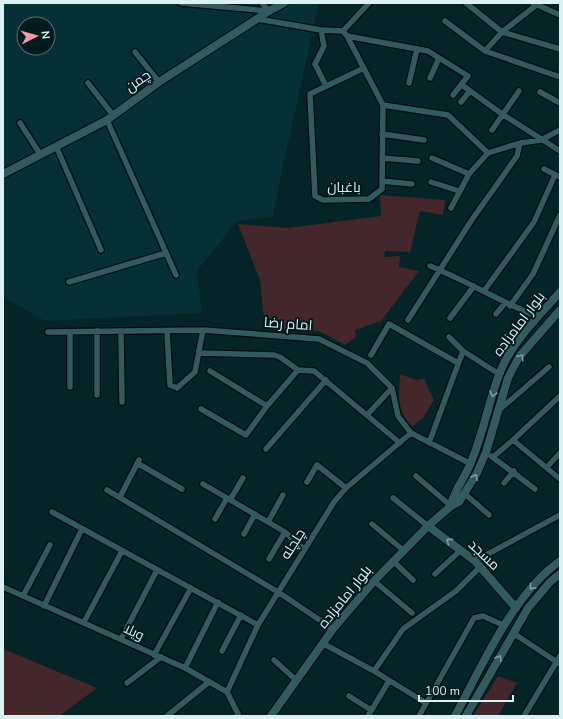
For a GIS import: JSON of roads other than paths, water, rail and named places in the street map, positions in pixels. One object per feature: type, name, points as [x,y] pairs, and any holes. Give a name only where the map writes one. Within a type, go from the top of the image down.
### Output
[{"type":"main road","name":"چمن","points":[[3,174],[110,117],[159,82],[258,20],[268,11],[284,3]]},
{"type":"main road","name":"بلوار امامزاده","points":[[451,506],[452,498],[471,464],[499,374],[511,351],[560,292]]},
{"type":"main road","name":"بلوار امامزاده","points":[[271,716],[296,680],[324,644],[333,629],[374,581],[428,526],[451,506],[460,502],[489,454],[497,411],[508,378],[520,357],[560,310]]},
{"type":"main road","name":"مسجد","points":[[428,526],[478,564],[516,608]]},
{"type":"main road","points":[[455,716],[504,626],[516,608],[531,587],[560,561]]},
{"type":"main road","points":[[466,716],[528,608],[550,582],[560,574]]},
{"type":"street","points":[[181,3],[268,11]]},
{"type":"street","points":[[262,3],[268,11]]},
{"type":"street","points":[[258,20],[321,30],[343,31],[369,3]]},
{"type":"street","points":[[466,3],[502,32],[560,49]]},
{"type":"street","points":[[485,51],[502,32],[536,4],[560,15]]},
{"type":"street","points":[[445,21],[485,51],[560,77]]},
{"type":"street","points":[[321,30],[324,46],[315,64],[326,86]]},
{"type":"street","name":"باغبان","points":[[343,31],[347,36],[364,68],[383,105],[382,189],[368,199],[323,200],[315,196],[310,94],[364,68]]},
{"type":"street","points":[[347,36],[428,51],[468,76],[453,96]]},
{"type":"street","points":[[409,83],[417,49]]},
{"type":"street","points":[[135,52],[159,82]]},
{"type":"street","points":[[430,78],[439,58]]},
{"type":"street","points":[[88,83],[110,117],[176,276]]},
{"type":"street","points":[[462,85],[502,114],[560,151]]},
{"type":"street","points":[[492,130],[519,91]]},
{"type":"street","points":[[461,102],[470,92]]},
{"type":"street","points":[[540,92],[560,103]]},
{"type":"street","points":[[383,105],[448,115],[488,152]]},
{"type":"street","points":[[20,123],[40,154]]},
{"type":"street","points":[[451,208],[469,174],[488,152],[520,143],[541,140],[560,130]]},
{"type":"street","points":[[382,134],[424,140]]},
{"type":"street","points":[[408,320],[471,221],[517,156],[520,143]]},
{"type":"street","points":[[56,146],[101,250]]},
{"type":"street","points":[[382,158],[418,161]]},
{"type":"street","points":[[432,158],[469,174]]},
{"type":"street","points":[[484,291],[534,222],[558,176],[544,169]]},
{"type":"street","points":[[382,180],[412,184]]},
{"type":"street","points":[[431,182],[459,191]]},
{"type":"street","points":[[496,314],[507,304],[533,274],[560,215]]},
{"type":"street","points":[[69,282],[166,253]]},
{"type":"street","points":[[430,266],[474,286],[507,304],[538,317]]},
{"type":"street","points":[[450,318],[474,286]]},
{"type":"street","points":[[371,355],[389,324],[458,363]]},
{"type":"street","points":[[167,331],[170,384],[172,387],[177,388],[193,374],[200,352],[203,330]]},
{"type":"street","name":"امام رضا","points":[[48,332],[203,330],[320,339],[367,363],[392,388]]},
{"type":"street","points":[[121,331],[122,402]]},
{"type":"street","points":[[70,332],[70,387]]},
{"type":"street","points":[[97,332],[97,395]]},
{"type":"street","points":[[449,337],[463,351],[499,374]]},
{"type":"street","points":[[429,444],[463,351]]},
{"type":"street","points":[[200,352],[274,356],[280,357],[298,370],[314,371],[400,443]]},
{"type":"street","points":[[497,411],[549,367]]},
{"type":"street","points":[[201,409],[246,435],[267,406],[298,370]]},
{"type":"street","points":[[210,371],[267,406]]},
{"type":"street","points":[[266,449],[326,380]]},
{"type":"street","points":[[367,415],[392,388]]},
{"type":"street","points":[[392,388],[398,416],[411,433],[429,444],[471,464]]},
{"type":"street","points":[[535,489],[514,471],[489,454],[513,440],[560,396]]},
{"type":"street","name":"چلچله","points":[[227,692],[258,624],[334,502],[346,488],[411,433]]},
{"type":"street","points":[[513,440],[560,479]]},
{"type":"street","points":[[547,467],[560,453]]},
{"type":"street","points":[[120,497],[138,462],[182,489]]},
{"type":"street","points":[[307,482],[318,465],[346,488]]},
{"type":"street","points":[[504,483],[514,471]]},
{"type":"street","points":[[416,476],[451,506]]},
{"type":"street","points":[[215,519],[243,478]]},
{"type":"street","points":[[203,484],[285,532],[304,549]]},
{"type":"street","points":[[107,490],[278,592],[333,629]]},
{"type":"street","points":[[465,494],[489,515]]},
{"type":"street","points":[[268,522],[283,495]]},
{"type":"street","points":[[393,498],[428,526]]},
{"type":"street","points":[[52,512],[258,624]]},
{"type":"street","points":[[244,534],[255,514]]},
{"type":"street","points":[[374,671],[403,629],[456,591],[478,564],[560,516]]},
{"type":"street","points":[[372,524],[403,550]]},
{"type":"street","points":[[44,606],[82,529]]},
{"type":"street","points":[[269,558],[285,532]]},
{"type":"street","points":[[23,596],[50,545]]},
{"type":"street","points":[[435,574],[461,550]]},
{"type":"street","points":[[84,622],[122,551]]},
{"type":"street","points":[[393,561],[413,580]]},
{"type":"street","points":[[121,639],[157,570]]},
{"type":"street","points":[[374,581],[412,613]]},
{"type":"street","name":"ویلا","points":[[3,587],[185,668],[227,692]]},
{"type":"street","points":[[154,655],[191,588]]},
{"type":"street","points":[[185,668],[218,602]]},
{"type":"street","points":[[222,651],[241,615]]},
{"type":"street","points":[[419,716],[474,618],[483,616],[504,626]]},
{"type":"street","points":[[513,633],[558,663]]},
{"type":"street","points":[[324,644],[374,671],[389,682],[426,703]]},
{"type":"street","points":[[524,716],[558,663],[560,656]]},
{"type":"street","points":[[127,683],[161,657]]},
{"type":"street","points":[[274,660],[296,680]]},
{"type":"street","points":[[167,716],[209,682]]},
{"type":"street","points":[[368,716],[389,682]]},
{"type":"street","points":[[227,692],[238,716]]},
{"type":"street","points":[[349,696],[371,710]]}]
